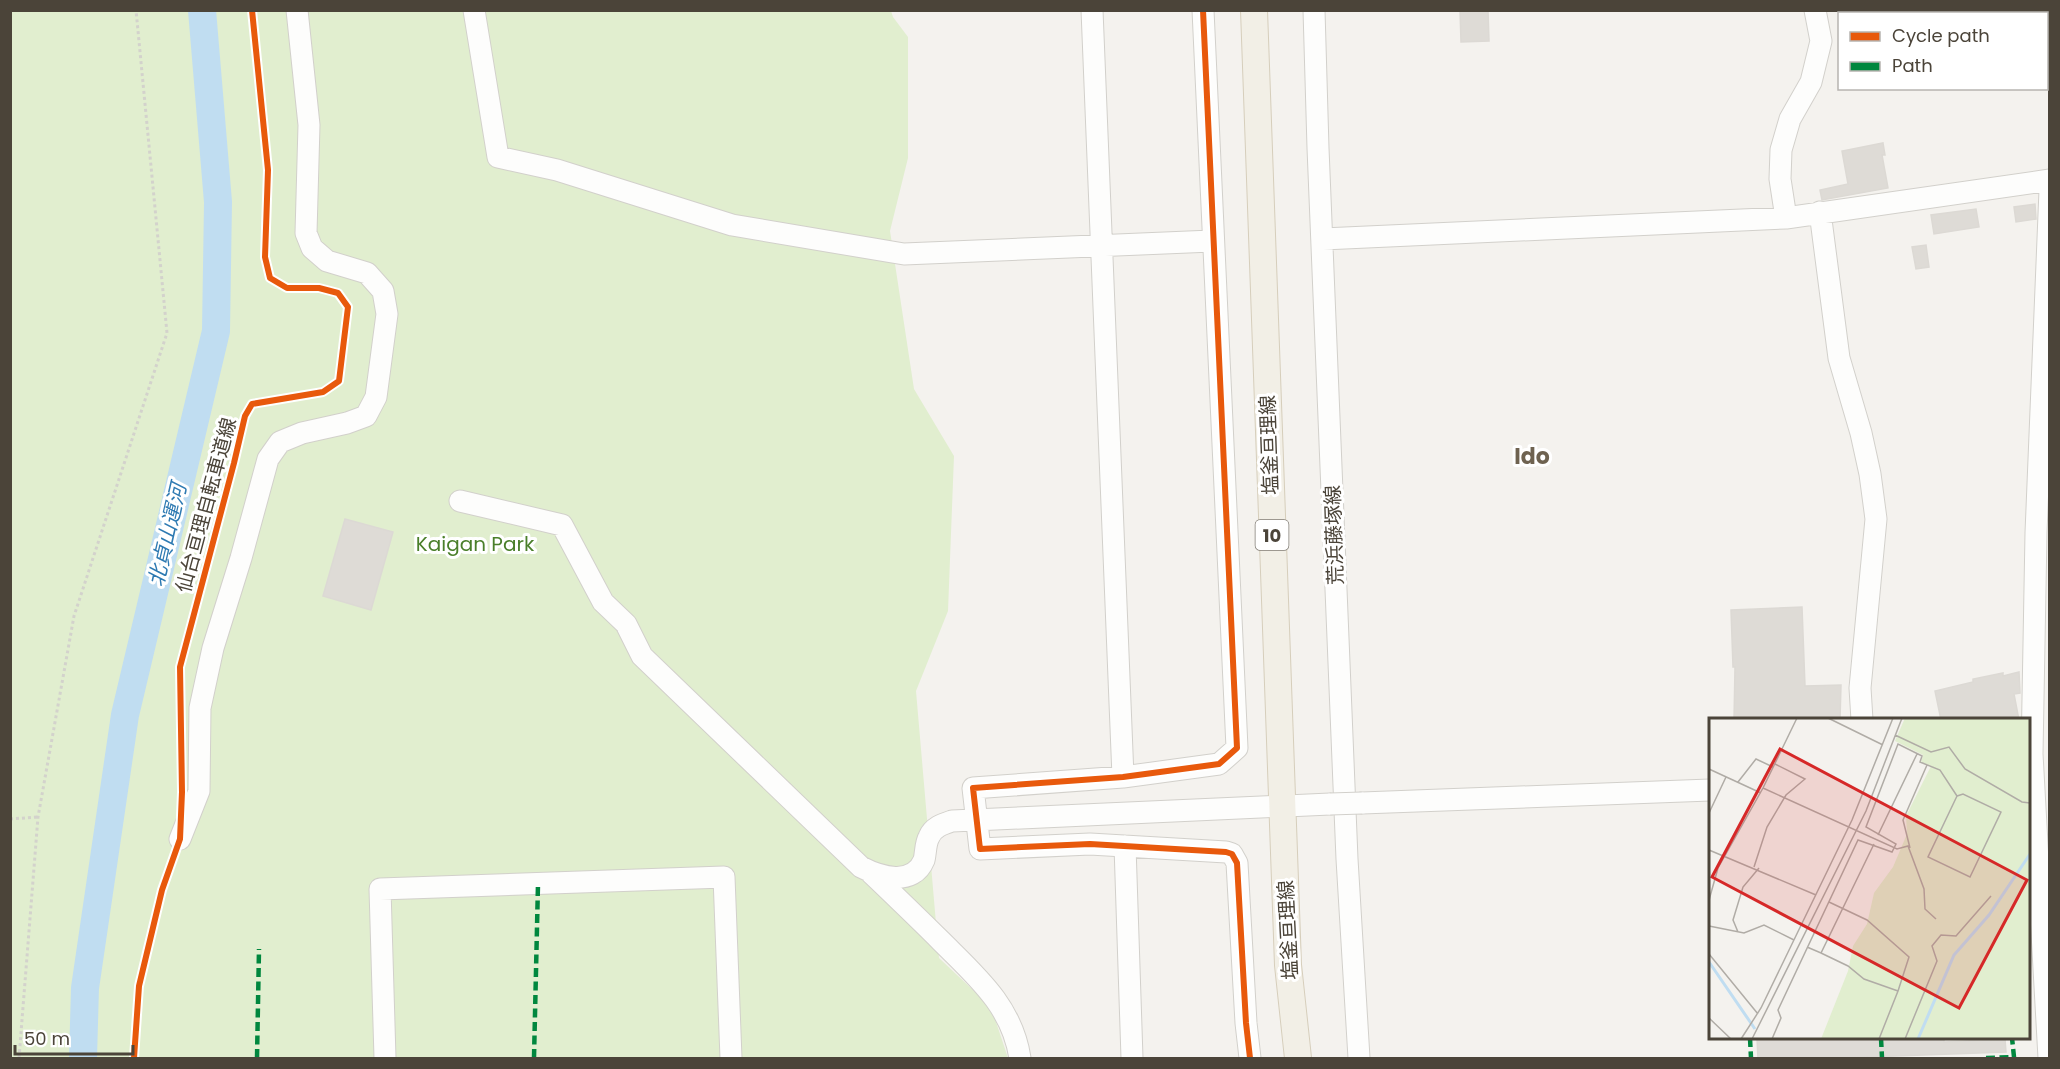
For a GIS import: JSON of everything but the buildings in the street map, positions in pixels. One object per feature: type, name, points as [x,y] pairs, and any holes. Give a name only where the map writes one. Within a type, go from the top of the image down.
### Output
[{"type":"main road","name":"塩釜亘理線","points":[[1254,10],[1281,805],[1288,965],[1298,1059]]},
{"type":"street","points":[[180,839],[199,791],[200,708],[213,648],[268,459],[280,442],[302,433],[347,423],[366,416],[376,397],[387,314],[383,291],[367,273],[327,261],[312,248],[306,233],[309,125],[297,10]]},
{"type":"street","points":[[474,10],[498,157],[557,170],[732,225],[904,254],[1212,242]]},
{"type":"street","points":[[1092,10],[1123,777]]},
{"type":"street","points":[[1203,10],[1237,748],[1219,764],[1123,777],[973,788],[980,849],[1090,844],[1232,854],[1236,859],[1250,1059]]},
{"type":"street","name":"荒浜藤塚線","points":[[1314,10],[1347,859],[1359,1059]]},
{"type":"street","points":[[1786,218],[1780,179],[1781,150],[1790,119],[1811,82],[1821,40],[1815,10]]},
{"type":"street","points":[[1323,239],[1786,218],[2049,180]]},
{"type":"street","points":[[2049,190],[2036,533],[2041,714],[2030,754],[2046,926],[2036,951],[2049,1059]]},
{"type":"street","points":[[1820,212],[1839,358],[1861,433],[1870,474],[1876,519],[1860,688],[1862,718]]},
{"type":"street","points":[[460,501],[562,525],[603,602],[626,624],[642,656],[861,867],[878,876],[893,878],[907,875],[918,869],[924,859],[929,835],[938,826],[952,821],[1281,805],[1709,790]]},
{"type":"street","points":[[1125,846],[1132,1059]]},
{"type":"street","points":[[871,872],[981,979],[999,1003],[1013,1031],[1020,1059]]},
{"type":"street","points":[[385,1059],[380,890],[724,877],[731,1059]]},
{"type":"path","points":[[19,1059],[38,817],[74,616],[167,333],[136,10]]},
{"type":"path","points":[[10,819],[38,817]]},
{"type":"green space","name":"Kaigan Park","points":[[10,11],[891,11],[908,37],[908,158],[890,231],[914,389],[954,456],[948,611],[916,691],[939,958],[991,1007],[1008,1058],[11,1058]]},
{"type":"waterway","name":"北貞山運河","points":[[83,1058],[85,988],[125,715],[216,331],[218,202],[202,10]]},
{"type":"marked path","points":[[534,1058],[538,884]]},
{"type":"marked path","points":[[257,1058],[259,949]]},
{"type":"marked path","points":[[1750,1039],[1751,1058]]},
{"type":"marked path","points":[[1881,1039],[1882,1058]]},
{"type":"marked path","points":[[1986,1058],[2014,1057],[2012,1039]]},
{"type":"cycle path","name":"仙台亘理自転車道線","points":[[134,1058],[139,986],[162,890],[180,839],[182,792],[180,667],[245,416],[252,404],[323,392],[339,381],[348,307],[338,293],[319,288],[287,288],[270,278],[265,257],[268,170],[252,10]]},
{"type":"cycle path","points":[[1203,10],[1237,748],[1219,764],[1123,777],[973,788],[980,849],[1090,844],[1232,854],[1237,863],[1250,1058]]},
{"type":"district","name":"Ido","points":[[1532,456]]}]
